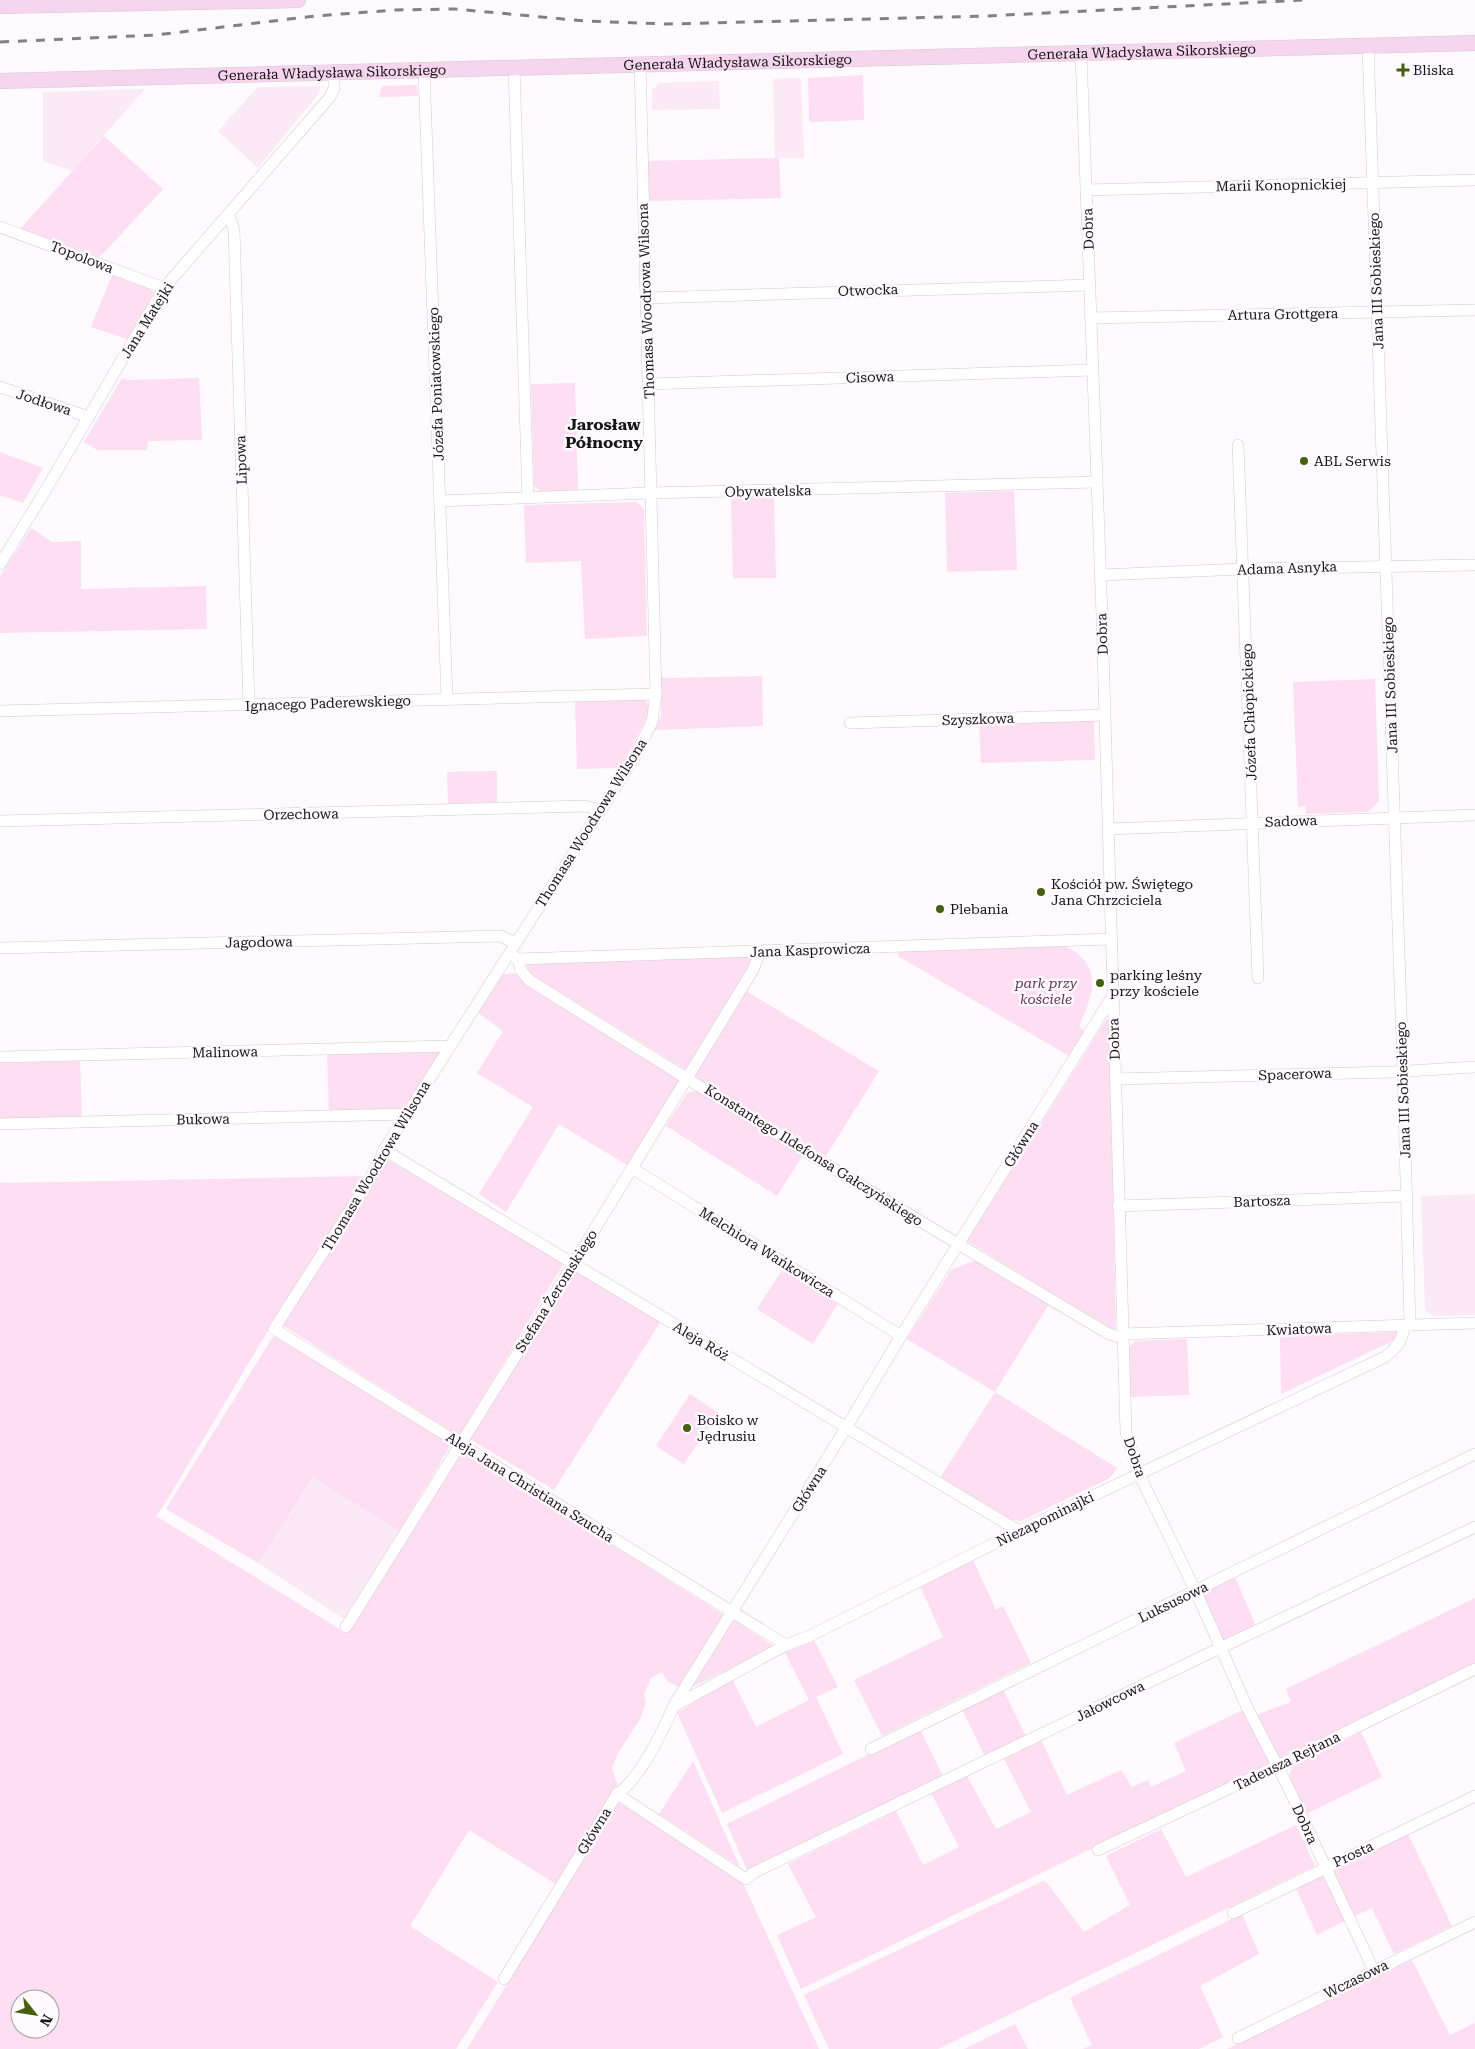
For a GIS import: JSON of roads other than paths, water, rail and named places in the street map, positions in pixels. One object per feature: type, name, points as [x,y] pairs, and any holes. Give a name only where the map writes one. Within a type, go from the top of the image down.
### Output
[{"type":"main road","points":[[0,6],[298,0]]},
{"type":"main road","name":"Generała Władysława Sikorskiego","points":[[0,82],[640,63],[1475,43]]},
{"type":"street","name":"Jana III Sobieskiego","points":[[1368,45],[1407,1196],[1407,1326]]},
{"type":"street","name":"Dobra","points":[[1082,53],[1105,714],[1126,1433],[1139,1474],[1196,1592],[1246,1707],[1277,1766],[1374,1971]]},
{"type":"street","name":"Thomasa Woodrowa Wilsona","points":[[274,1329],[365,1187],[384,1150],[450,1046],[514,956],[516,942],[645,739],[652,722],[656,694],[640,63]]},
{"type":"street","points":[[514,67],[528,498]]},
{"type":"street","name":"Józefa Poniatowskiego","points":[[424,70],[447,699]]},
{"type":"street","name":"Jana Matejki","points":[[1,562],[164,288],[330,97],[334,88],[334,72]]},
{"type":"street","name":"Marii Konopnickiej","points":[[1086,190],[1475,180]]},
{"type":"street","name":"Lipowa","points":[[229,215],[234,230],[249,705]]},
{"type":"street","name":"Topolowa","points":[[0,227],[164,288]]},
{"type":"street","name":"Otwocka","points":[[646,298],[1090,285]]},
{"type":"street","name":"Artura Grottgera","points":[[1090,318],[1475,310]]},
{"type":"street","name":"Cisowa","points":[[648,384],[1092,370]]},
{"type":"street","name":"Jodłowa","points":[[0,387],[89,417]]},
{"type":"street","name":"Józefa Chłopickiego","points":[[1238,445],[1258,978]]},
{"type":"street","name":"Obywatelska","points":[[440,501],[650,493],[1096,482]]},
{"type":"street","name":"Adama Asnyka","points":[[1100,575],[1242,569],[1475,565]]},
{"type":"street","name":"Ignacego Paderewskiego","points":[[0,711],[656,694]]},
{"type":"street","name":"Szyszkowa","points":[[850,723],[1105,714]]},
{"type":"street","name":"Orzechowa","points":[[0,821],[584,806],[601,810]]},
{"type":"street","name":"Sadowa","points":[[1108,829],[1475,815]]},
{"type":"street","name":"Jagodowa","points":[[0,948],[500,936],[516,942]]},
{"type":"street","name":"Jana Kasprowicza","points":[[514,956],[760,952],[1111,939]]},
{"type":"street","name":"Stefana Żeromskiego","points":[[346,1627],[688,1078],[753,970],[760,952]]},
{"type":"street","name":"Konstantego Ildefonsa Gałczyńskiego","points":[[514,956],[520,969],[530,980],[959,1245],[1109,1334],[1122,1336]]},
{"type":"street","name":"Główna","points":[[504,1978],[617,1794],[626,1788],[650,1752],[674,1705],[1112,997]]},
{"type":"street","name":"Malinowa","points":[[0,1057],[450,1046]]},
{"type":"street","name":"Spacerowa","points":[[1115,1079],[1403,1071],[1475,1067]]},
{"type":"street","name":"Bukowa","points":[[0,1124],[407,1114]]},
{"type":"street","name":"Aleja Róż","points":[[384,1150],[1019,1531]]},
{"type":"street","name":"Melchiora Wańkowicza","points":[[632,1168],[901,1336]]},
{"type":"street","name":"Bartosza","points":[[1118,1206],[1407,1196]]},
{"type":"street","name":"Kwiatowa","points":[[1122,1336],[1475,1323]]},
{"type":"street","name":"Niezapominajki","points":[[674,1705],[786,1645],[812,1635],[1019,1531],[1385,1357],[1396,1348],[1407,1326]]},
{"type":"street","name":"Aleja Jana Christiana Szucha","points":[[274,1329],[786,1645]]},
{"type":"street","name":"Luksusowa","points":[[871,1749],[1196,1592],[1475,1454]]},
{"type":"street","name":"Jałowcowa","points":[[617,1794],[746,1878],[1220,1648],[1475,1527]]},
{"type":"street","name":"Tadeusza Rejtana","points":[[1098,1850],[1277,1766],[1475,1669]]},
{"type":"street","name":"Prosta","points":[[1233,1913],[1475,1796]]},
{"type":"street","name":"Wczasowa","points":[[1238,2038],[1475,1922]]},
{"type":"railway","points":[[0,42],[156,35],[315,16],[396,10],[455,9],[585,21],[667,24],[987,16],[1303,0]]},
{"type":"place","name":"Bliska","points":[[1403,70]]},
{"type":"place","name":"ABL Serwis","points":[[1304,461]]},
{"type":"place","name":"Kościół pw. Świętego Jana Chrzciciela","points":[[1041,892]]},
{"type":"place","name":"Plebania","points":[[940,909]]},
{"type":"place","name":"parking leśny przy kościele","points":[[1100,983]]},
{"type":"place","name":"Boisko w Jędrusiu","points":[[687,1428]]},
{"type":"district","name":"Jarosław Północny","points":[[604,433]]},
{"type":"park label","name":"park przy kościele","points":[[1046,992]]}]
